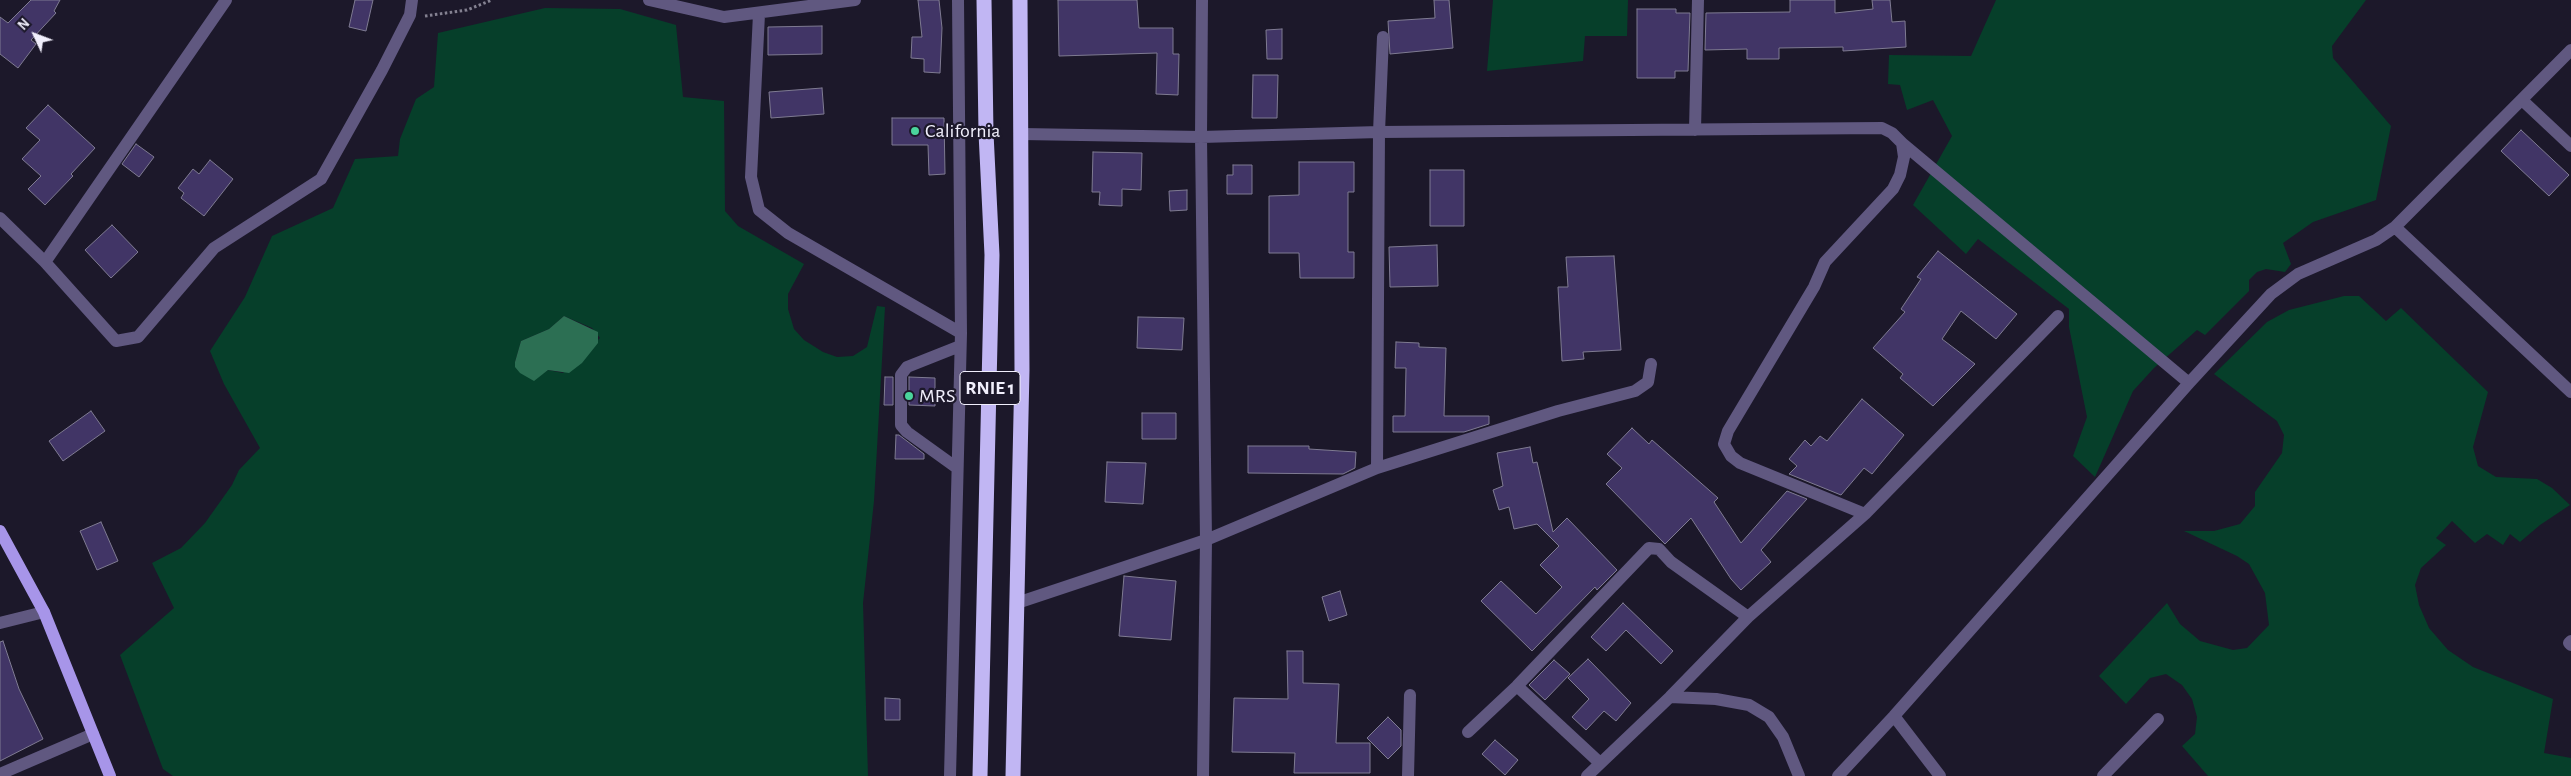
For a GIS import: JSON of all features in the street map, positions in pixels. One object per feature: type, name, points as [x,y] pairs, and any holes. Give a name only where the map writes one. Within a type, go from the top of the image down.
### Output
[{"type":"highway","name":"RNIE 1","points":[[980,776],[992,255],[986,133],[984,0]]},
{"type":"highway","name":"RNIE 1","points":[[1014,776],[1022,370],[1020,0]]},
{"type":"main road","points":[[0,531],[44,612],[110,776]]},
{"type":"street","points":[[45,262],[226,0]]},
{"type":"street","points":[[0,218],[45,262],[116,341],[138,337],[214,248],[321,179],[382,70],[410,15],[412,0]]},
{"type":"street","points":[[649,0],[724,17],[759,14],[855,0]]},
{"type":"street","points":[[950,776],[960,339],[958,0]]},
{"type":"street","points":[[1202,0],[1201,137],[1206,540],[1203,776]]},
{"type":"street","points":[[1695,130],[1698,0]]},
{"type":"street","points":[[759,14],[751,177],[759,210],[788,233],[960,339]]},
{"type":"street","points":[[1378,468],[1379,132],[1383,37]]},
{"type":"street","points":[[1838,776],[1894,716],[2189,383],[2271,294],[2298,274],[2376,240],[2395,227],[2571,50]]},
{"type":"street","points":[[2522,100],[2571,146]]},
{"type":"street","points":[[1022,134],[1201,137],[1379,132],[1882,128],[1892,133],[2189,383]]},
{"type":"street","points":[[1865,514],[1740,463],[1731,456],[1724,444],[1728,431],[1814,287],[1825,262],[1893,189],[1904,158],[1902,143]]},
{"type":"street","points":[[2395,227],[2571,392]]},
{"type":"street","points":[[1587,776],[1670,697],[1748,617],[1865,514],[2058,316]]},
{"type":"street","points":[[957,468],[907,432],[902,425],[901,375],[906,368],[960,339]]},
{"type":"street","points":[[1017,603],[1206,540],[1378,468],[1558,411],[1635,391],[1648,382],[1651,364]]},
{"type":"street","points":[[1468,732],[1517,686],[1649,548],[1658,549],[1671,562],[1748,617]]},
{"type":"street","points":[[0,623],[44,612]]},
{"type":"street","points":[[2571,641],[2569,643],[2571,645]]},
{"type":"street","points":[[1517,686],[1600,763]]},
{"type":"street","points":[[1408,776],[1410,695]]},
{"type":"street","points":[[1670,697],[1716,699],[1749,705],[1769,717],[1783,738],[1800,776]]},
{"type":"street","points":[[1894,716],[1940,776]]},
{"type":"street","points":[[2103,776],[2158,719]]},
{"type":"street","points":[[0,774],[93,734]]},
{"type":"path","points":[[410,15],[429,16],[467,10],[492,0]]},
{"type":"shaded area","points":[[1493,0],[1628,0],[1627,36],[1585,36],[1583,61],[1487,71]]},
{"type":"shaded area","points":[[1996,0],[2366,0],[2332,46],[2333,58],[2391,126],[2376,200],[2313,222],[2283,243],[2291,264],[2285,272],[2266,269],[2257,272],[2249,280],[2249,291],[2205,335],[2197,330],[2154,368],[2133,391],[2095,477],[2073,456],[2087,417],[2069,327],[2069,309],[1978,239],[1966,254],[1913,205],[1952,136],[1933,100],[1907,110],[1900,85],[1888,84],[1889,55],[1971,56]]},
{"type":"shaded area","points":[[545,8],[620,9],[676,25],[683,97],[724,101],[725,211],[738,226],[804,264],[788,294],[788,309],[794,329],[804,340],[823,352],[837,357],[853,356],[867,347],[877,306],[885,307],[874,501],[863,603],[868,776],[173,776],[163,769],[120,655],[174,608],[152,563],[181,548],[205,523],[232,485],[239,470],[260,448],[224,384],[210,351],[245,297],[272,236],[333,208],[355,159],[398,156],[400,139],[416,99],[434,87],[438,33]],"holes":[[[564,316],[592,328],[600,338],[563,373],[548,370],[539,376],[515,362],[521,341],[549,329]]]},
{"type":"shaded area","points":[[2344,296],[2359,296],[2386,321],[2401,308],[2488,392],[2473,447],[2478,466],[2496,477],[2537,479],[2552,488],[2570,505],[2540,525],[2520,542],[2510,534],[2503,545],[2487,534],[2475,543],[2452,521],[2436,538],[2446,545],[2421,568],[2415,585],[2419,605],[2429,628],[2448,650],[2473,667],[2553,699],[2544,753],[2571,758],[2571,776],[2208,776],[2182,746],[2195,734],[2197,717],[2192,699],[2182,685],[2166,674],[2150,678],[2126,704],[2099,676],[2167,603],[2180,624],[2200,641],[2233,650],[2247,648],[2269,625],[2265,593],[2249,564],[2237,556],[2184,531],[2214,531],[2240,524],[2255,506],[2255,492],[2282,453],[2284,435],[2277,421],[2214,374],[2267,322],[2289,310]]},
{"type":"shaded area","points":[[564,316],[598,332],[598,343],[582,363],[569,373],[548,370],[534,381],[520,373],[515,367],[515,362],[521,341],[549,329]]},
{"type":"building","points":[[31,0],[60,0],[54,11],[56,13],[31,40],[36,44],[18,68],[0,54],[0,17],[8,23]]},
{"type":"building","points":[[355,0],[373,0],[366,31],[349,27]]},
{"type":"building","points":[[918,0],[939,0],[942,28],[940,73],[924,72],[924,59],[911,58],[912,37],[922,37]]},
{"type":"building","points":[[1058,0],[1137,0],[1139,28],[1173,28],[1173,54],[1179,54],[1178,95],[1156,94],[1157,53],[1059,56]]},
{"type":"building","points":[[1434,0],[1449,0],[1453,48],[1390,54],[1388,21],[1435,18]]},
{"type":"building","points":[[1790,0],[1835,0],[1835,13],[1873,9],[1872,0],[1890,0],[1892,22],[1905,21],[1906,47],[1843,51],[1843,47],[1779,48],[1779,59],[1747,59],[1747,49],[1705,50],[1706,13],[1790,12]]},
{"type":"building","points":[[1637,9],[1676,9],[1676,13],[1690,13],[1688,71],[1675,71],[1675,78],[1637,78]]},
{"type":"building","points":[[822,26],[822,54],[768,55],[768,27]]},
{"type":"building","points":[[1282,29],[1282,59],[1267,59],[1266,30]]},
{"type":"building","points":[[1253,75],[1278,75],[1277,118],[1252,118]]},
{"type":"building","points":[[822,88],[824,114],[771,118],[769,92]]},
{"type":"building","points":[[48,105],[95,148],[71,174],[73,176],[45,205],[28,189],[41,176],[22,159],[40,140],[26,128]]},
{"type":"building","points":[[892,118],[944,118],[945,174],[929,175],[928,145],[892,145]]},
{"type":"building","points":[[2521,130],[2569,175],[2549,196],[2501,151]]},
{"type":"building","points":[[136,144],[154,157],[139,177],[122,164]]},
{"type":"building","points":[[1093,152],[1142,153],[1141,190],[1122,189],[1122,206],[1099,205],[1100,192],[1092,192]]},
{"type":"building","points":[[210,160],[233,179],[204,216],[181,198],[184,193],[178,188],[193,169],[199,174]]},
{"type":"building","points":[[1299,162],[1354,162],[1354,192],[1348,192],[1348,252],[1354,252],[1354,278],[1300,278],[1299,253],[1269,253],[1269,196],[1299,195]]},
{"type":"building","points":[[1233,165],[1252,165],[1252,194],[1227,194],[1227,175],[1233,175]]},
{"type":"building","points":[[1430,170],[1464,170],[1464,226],[1430,226]]},
{"type":"building","points":[[1187,190],[1187,210],[1170,211],[1169,191]]},
{"type":"building","points":[[112,225],[138,252],[111,278],[85,250]]},
{"type":"building","points":[[1437,245],[1438,286],[1390,287],[1389,247]]},
{"type":"building","points":[[1938,251],[2017,314],[1996,339],[1961,311],[1942,339],[1975,364],[1933,406],[1900,378],[1903,374],[1873,348],[1905,312],[1901,309],[1921,279],[1917,277]]},
{"type":"building","points":[[1614,256],[1621,350],[1583,352],[1584,359],[1562,361],[1558,287],[1568,287],[1566,257]]},
{"type":"building","points":[[1138,317],[1184,318],[1182,350],[1137,348]]},
{"type":"building","points":[[1396,342],[1419,343],[1419,347],[1446,348],[1444,416],[1489,416],[1489,424],[1464,432],[1393,432],[1393,416],[1405,416],[1406,368],[1395,368]]},
{"type":"building","points":[[885,377],[893,377],[893,405],[884,405]]},
{"type":"building","points":[[909,377],[935,378],[935,406],[909,405]]},
{"type":"building","points":[[1862,399],[1904,435],[1872,474],[1864,468],[1841,495],[1789,474],[1797,466],[1789,459],[1805,440],[1811,446],[1820,436],[1827,441]]},
{"type":"building","points":[[91,411],[105,431],[63,461],[49,441]]},
{"type":"building","points":[[1142,413],[1176,413],[1176,439],[1142,439]]},
{"type":"building","points":[[1632,428],[1649,444],[1652,440],[1718,498],[1714,502],[1741,543],[1787,491],[1807,499],[1761,550],[1771,562],[1741,590],[1731,579],[1691,518],[1665,544],[1606,484],[1622,468],[1607,454]]},
{"type":"building","points":[[896,435],[899,435],[924,454],[924,459],[895,459]]},
{"type":"building","points":[[1248,446],[1309,446],[1309,449],[1356,452],[1355,468],[1343,474],[1248,473]]},
{"type":"building","points":[[1530,447],[1533,463],[1537,462],[1553,532],[1567,518],[1617,570],[1597,590],[1595,587],[1532,651],[1481,601],[1501,581],[1536,614],[1562,587],[1540,565],[1559,546],[1537,524],[1514,529],[1509,507],[1499,510],[1493,490],[1503,486],[1497,453]]},
{"type":"building","points":[[1107,462],[1146,463],[1143,504],[1105,502]]},
{"type":"building","points":[[101,522],[118,561],[97,570],[80,531]]},
{"type":"building","points":[[1124,576],[1176,581],[1171,640],[1119,636]]},
{"type":"building","points":[[1340,591],[1347,615],[1329,621],[1322,597]]},
{"type":"building","points":[[1623,603],[1673,651],[1661,664],[1626,630],[1606,651],[1591,637]]},
{"type":"building","points":[[3,641],[19,689],[43,739],[0,761],[0,642]]},
{"type":"building","points":[[1287,651],[1303,651],[1303,683],[1339,684],[1336,743],[1370,743],[1370,773],[1294,773],[1295,753],[1232,752],[1234,698],[1288,699]]},
{"type":"building","points":[[1588,659],[1631,703],[1616,721],[1604,711],[1586,730],[1572,717],[1589,699],[1568,678]]},
{"type":"building","points":[[1554,660],[1570,674],[1545,700],[1529,685]]},
{"type":"building","points":[[885,698],[900,699],[900,720],[885,720]]},
{"type":"building","points":[[1388,717],[1401,730],[1401,746],[1388,759],[1367,738]]},
{"type":"building","points":[[1495,740],[1518,760],[1505,775],[1482,754]]},
{"type":"place","name":"California","points":[[915,131]]},
{"type":"place","name":"MRS","points":[[909,396]]}]
